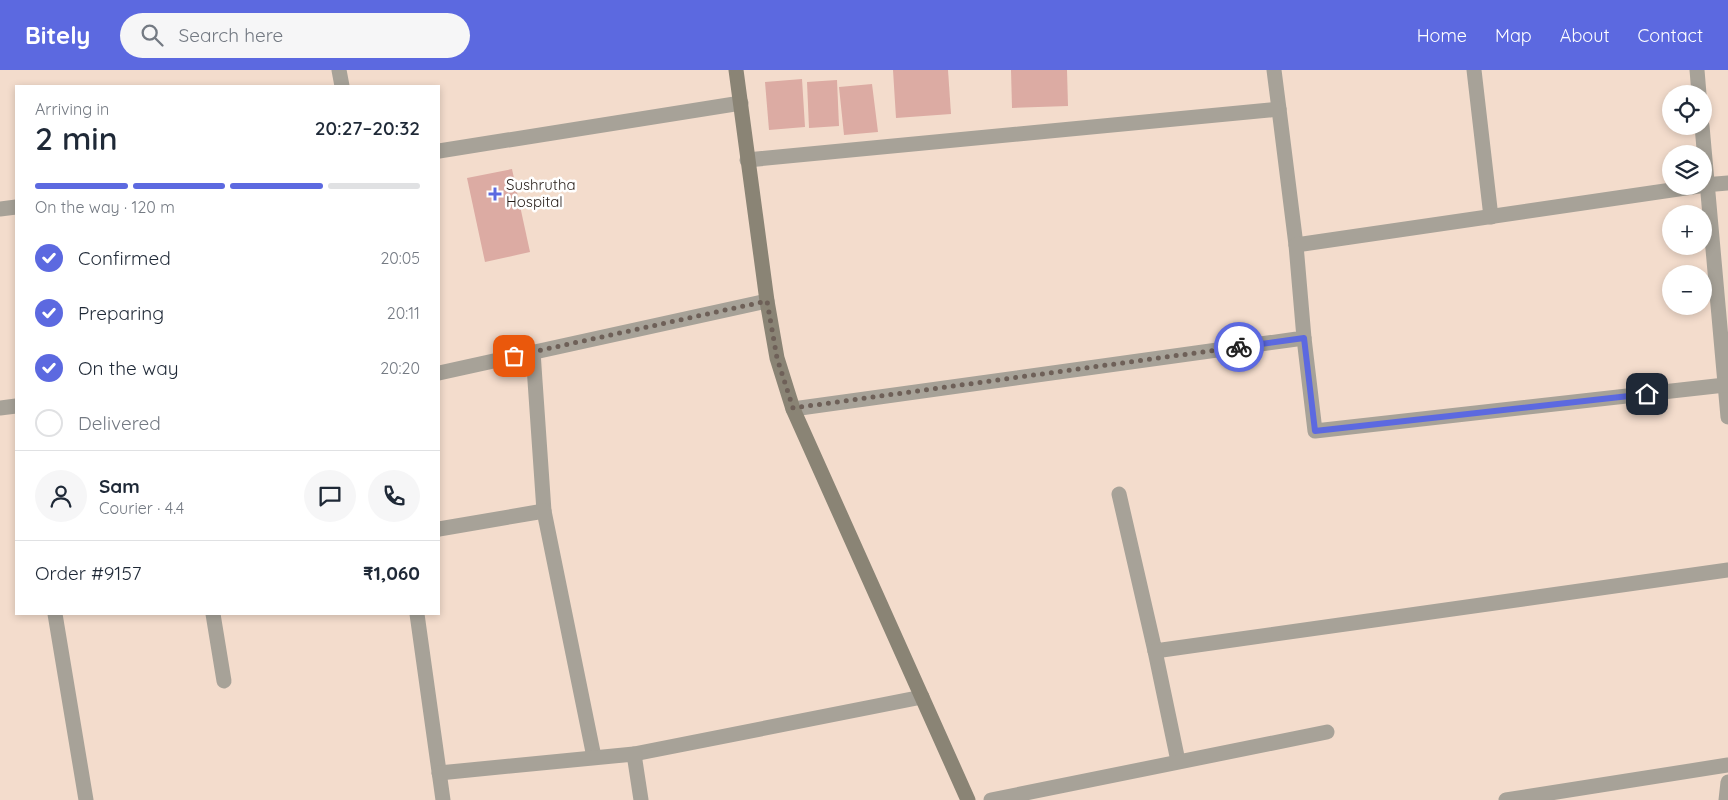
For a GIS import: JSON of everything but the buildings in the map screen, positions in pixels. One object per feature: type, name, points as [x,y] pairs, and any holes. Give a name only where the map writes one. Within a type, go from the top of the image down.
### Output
[{"type":"main road","points":[[736,70],[767,301],[777,358],[793,408],[968,800]]},
{"type":"street","points":[[339,70],[342,85]]},
{"type":"street","points":[[1274,70],[1296,245],[1315,431],[1726,375]]},
{"type":"street","points":[[1474,70],[1491,217]]},
{"type":"street","points":[[1697,70],[1698,85]]},
{"type":"street","points":[[440,151],[740,102]]},
{"type":"street","points":[[748,160],[1280,109]]},
{"type":"street","points":[[1712,185],[1728,183]]},
{"type":"street","points":[[1296,245],[1662,192]]},
{"type":"street","points":[[1704,195],[1726,375],[1728,417]]},
{"type":"street","points":[[0,209],[15,207]]},
{"type":"street","points":[[440,373],[767,301]]},
{"type":"street","points":[[793,408],[1304,338]]},
{"type":"street","points":[[533,352],[544,511],[594,758]]},
{"type":"street","points":[[0,408],[15,406]]},
{"type":"street","points":[[1119,494],[1178,761]]},
{"type":"street","points":[[440,529],[544,511]]},
{"type":"street","points":[[1155,651],[1728,570]]},
{"type":"street","points":[[55,615],[86,800]]},
{"type":"street","points":[[213,615],[224,681]]},
{"type":"street","points":[[416,615],[443,800]]},
{"type":"street","points":[[439,774],[634,754],[922,697]]},
{"type":"street","points":[[991,800],[1327,732]]},
{"type":"street","points":[[634,754],[641,800]]},
{"type":"street","points":[[1506,800],[1728,765]]},
{"type":"street","points":[[1726,800],[1728,782]]},
{"type":"way so far","points":[[514,356],[767,301],[777,358],[793,408],[1239,347]]},
{"type":"place","name":"Sushrutha Hospital","points":[[495,194]]},
{"type":"route","points":[[1239,347],[1304,338],[1315,431],[1647,394]]}]
